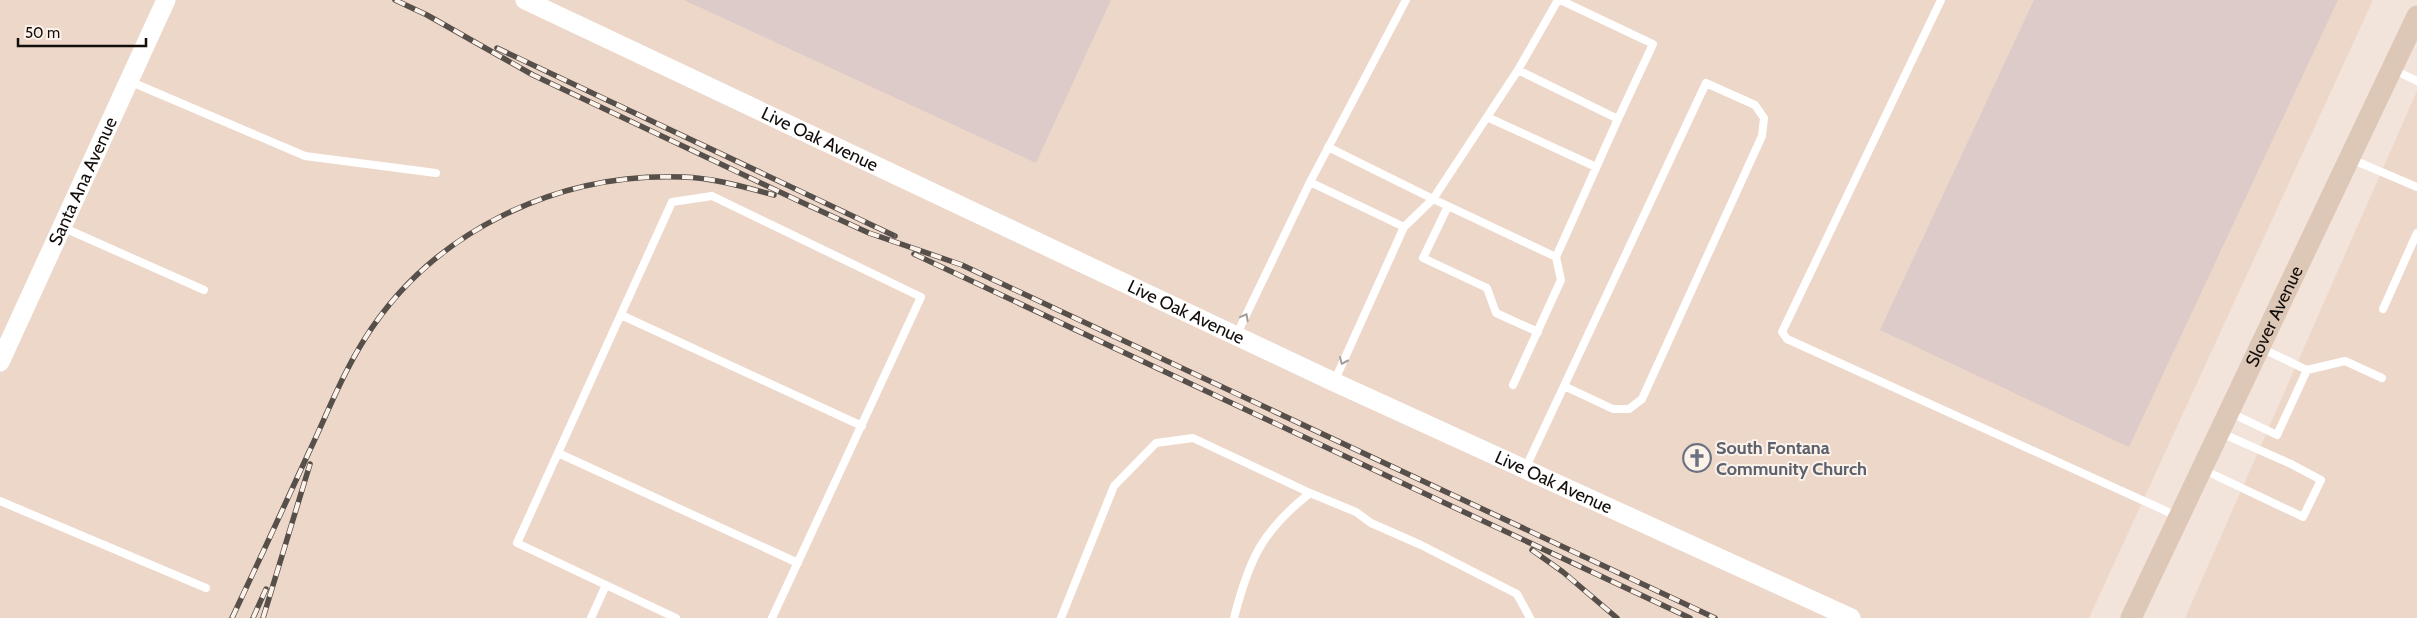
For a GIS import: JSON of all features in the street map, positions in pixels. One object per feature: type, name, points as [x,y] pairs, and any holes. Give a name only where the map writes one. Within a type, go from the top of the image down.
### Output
[{"type":"main road","name":"Slover Avenue","points":[[2131,618],[2417,16]]},
{"type":"street","name":"Santa Ana Avenue","points":[[0,362],[166,0]]},
{"type":"street","name":"Live Oak Avenue","points":[[525,0],[1334,382],[1851,618]]},
{"type":"lane","points":[[1236,336],[1310,182],[1406,0]]},
{"type":"lane","points":[[1334,382],[1404,227],[1434,198],[1518,70],[1559,0],[1653,44],[1556,257],[1561,280],[1513,385]]},
{"type":"lane","points":[[1941,0],[1782,332],[1787,339],[2179,517]]},
{"type":"lane","points":[[2391,69],[2417,81]]},
{"type":"lane","points":[[1518,70],[1618,119]]},
{"type":"lane","points":[[129,81],[305,156],[436,173]]},
{"type":"lane","points":[[1525,469],[1706,82],[1755,105],[1764,118],[1762,136],[1642,399],[1629,409],[1613,409],[1564,386]]},
{"type":"lane","points":[[1487,117],[1596,167]]},
{"type":"lane","points":[[1328,147],[1556,257]]},
{"type":"lane","points":[[2349,159],[2417,187]]},
{"type":"lane","points":[[1310,182],[1404,227]]},
{"type":"lane","points":[[676,618],[517,543],[672,202],[712,196],[921,297],[772,618]]},
{"type":"lane","points":[[1448,206],[1423,258],[1487,288],[1496,313],[1538,332]]},
{"type":"lane","points":[[62,227],[204,290]]},
{"type":"lane","points":[[2383,309],[2417,233]]},
{"type":"lane","points":[[621,315],[862,426]]},
{"type":"lane","points":[[2260,348],[2307,370],[2346,361],[2382,378]]},
{"type":"lane","points":[[2229,412],[2277,435],[2307,370]]},
{"type":"lane","points":[[2202,469],[2303,516],[2322,480],[2219,432]]},
{"type":"lane","points":[[1061,618],[1114,486],[1156,443],[1193,438],[1310,493],[1356,512],[1371,523],[1421,545],[1517,594],[1530,618]]},
{"type":"lane","points":[[558,453],[798,563]]},
{"type":"lane","points":[[1234,618],[1243,584],[1260,544],[1284,514],[1310,493]]},
{"type":"lane","points":[[0,501],[206,588]]},
{"type":"lane","points":[[591,618],[606,585]]},
{"type":"shaded area","points":[[0,0],[2373,0],[2089,618],[0,618]]},
{"type":"shaded area","points":[[2417,91],[2417,618],[2185,618]]},
{"type":"building","points":[[684,0],[1111,0],[1036,163]]},
{"type":"building","points":[[2034,0],[2338,0],[2129,447],[1880,330]]},
{"type":"railway","points":[[395,0],[427,15],[533,75],[801,202],[869,233],[962,265],[1715,618]]},
{"type":"railway","points":[[497,48],[895,236]]},
{"type":"railway","points":[[232,618],[356,353],[392,302],[424,268],[461,240],[501,216],[544,198],[589,185],[636,178],[683,177],[718,181],[774,195]]},
{"type":"railway","points":[[914,254],[1690,618]]},
{"type":"railway","points":[[263,618],[310,464]]},
{"type":"railway","points":[[1532,550],[1563,572],[1617,618]]},
{"type":"railway","points":[[253,618],[266,589]]},
{"type":"place","name":"South Fontana Community Church","points":[[1697,458]]}]
